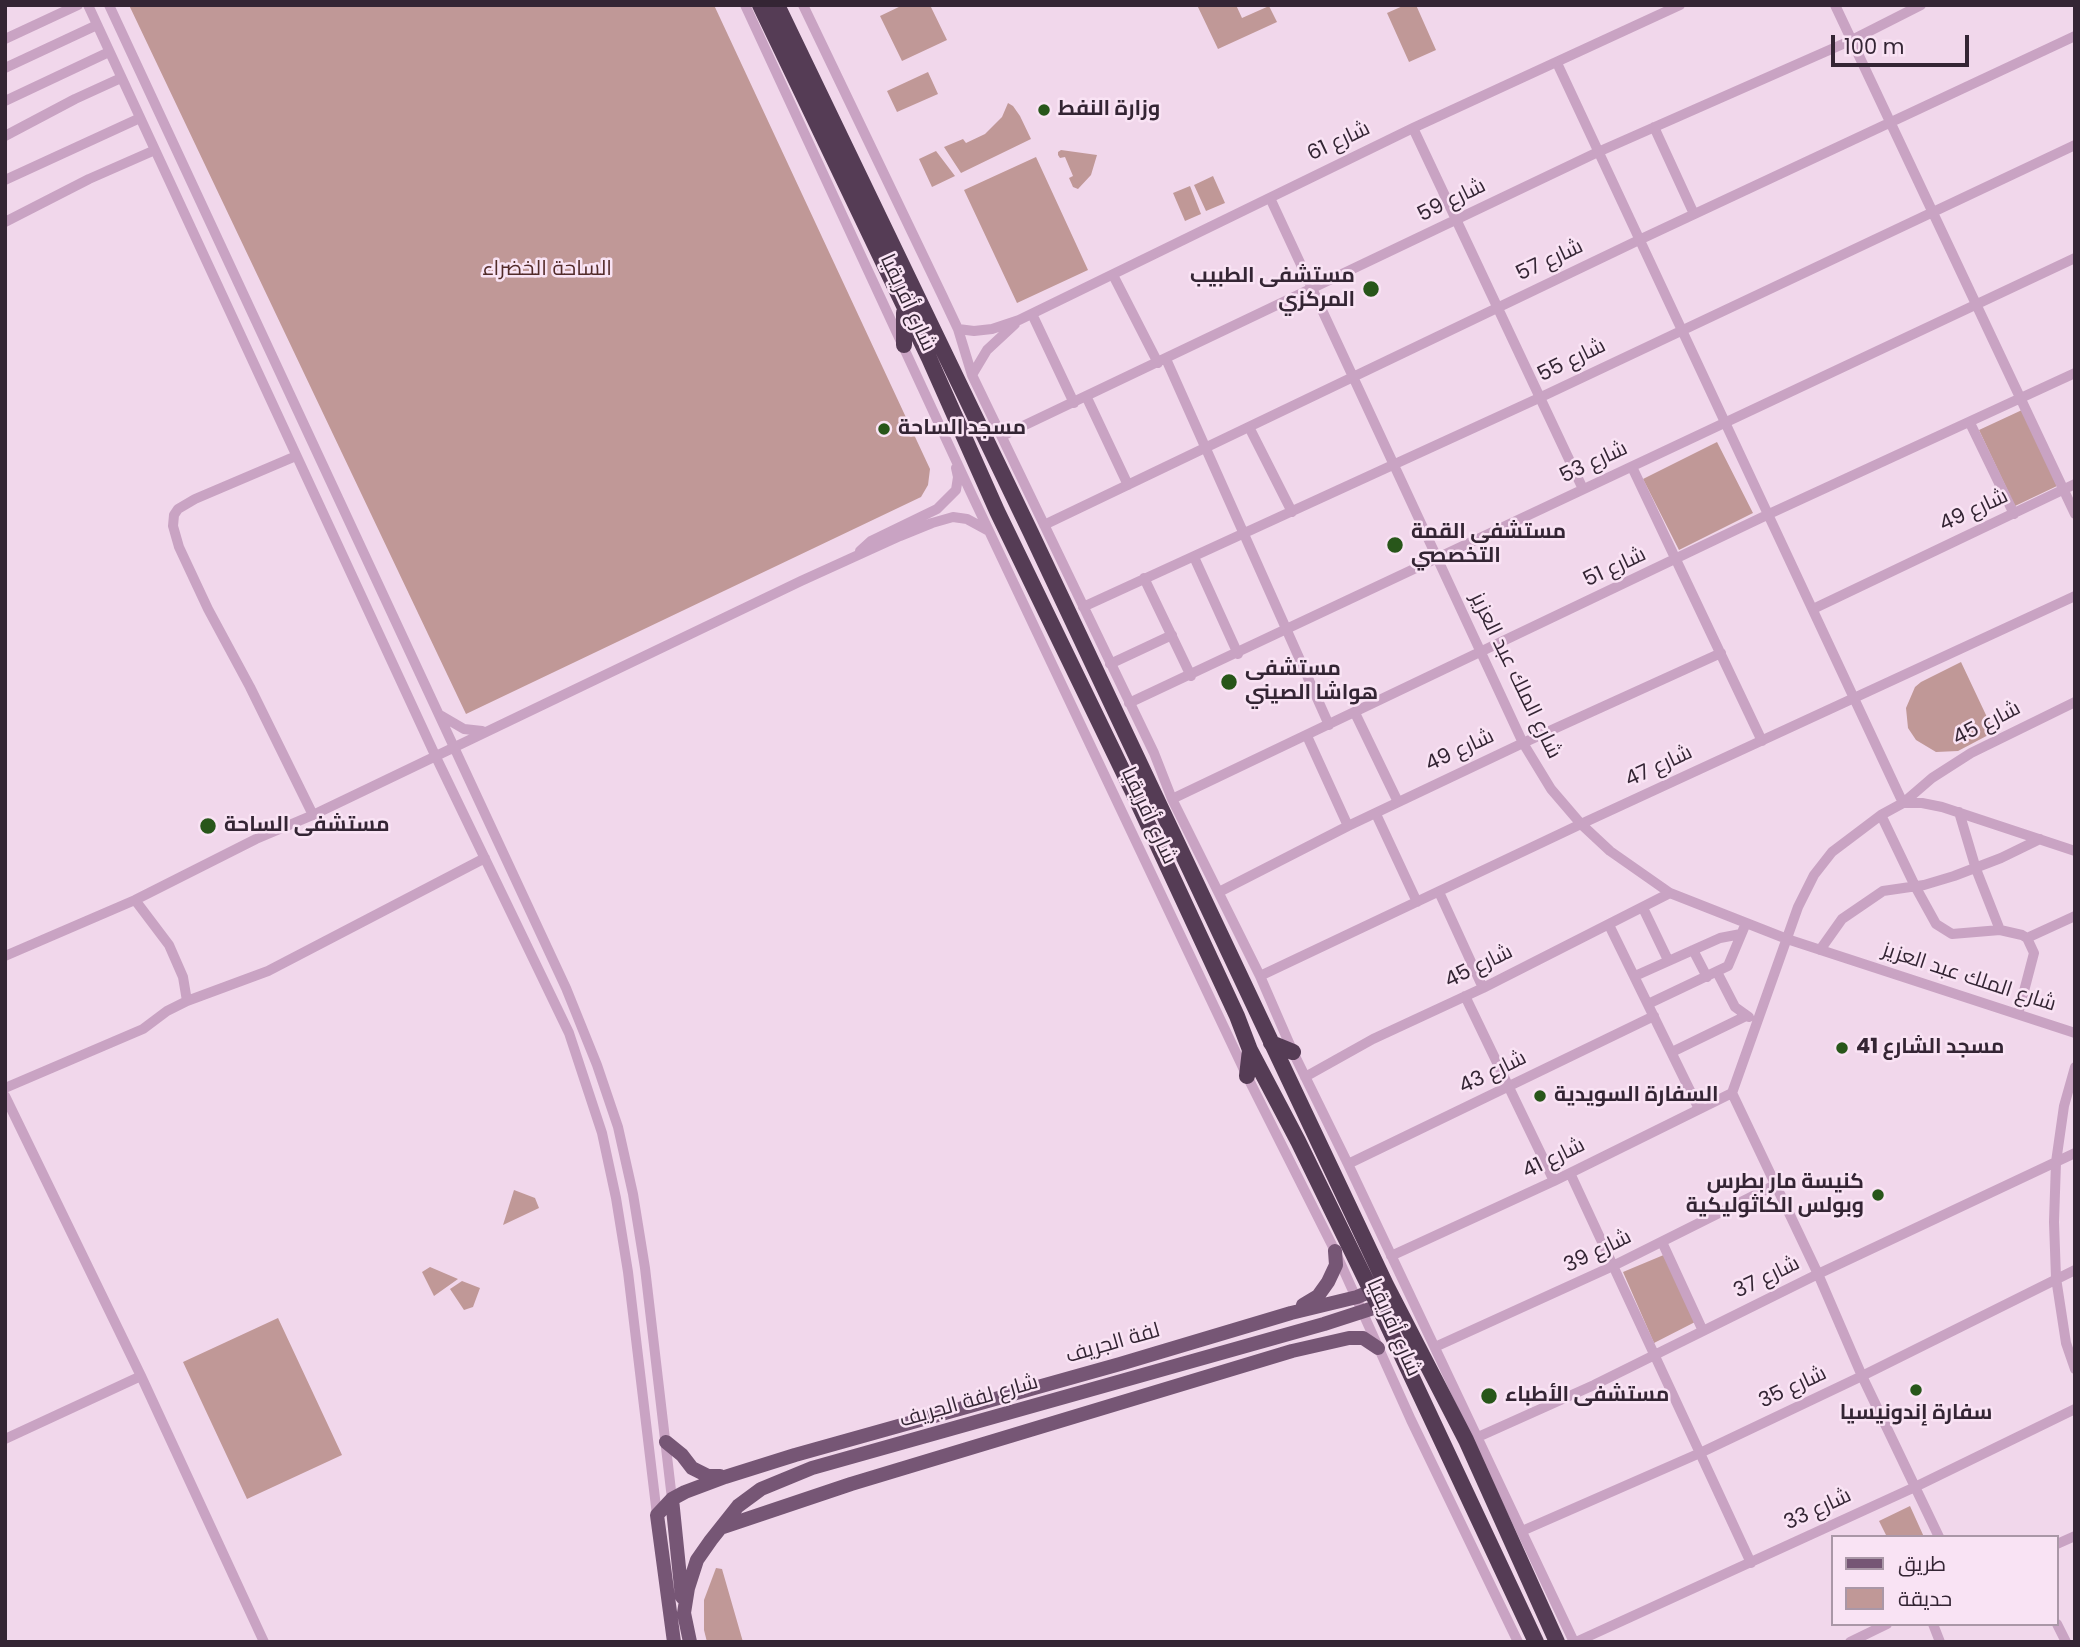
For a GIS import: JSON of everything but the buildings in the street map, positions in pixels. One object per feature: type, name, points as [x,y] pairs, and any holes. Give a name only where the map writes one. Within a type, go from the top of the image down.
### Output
[{"type":"highway","points":[[761,5],[791,50]]},
{"type":"highway","points":[[777,5],[791,50]]},
{"type":"highway","name":"شارع أفريقيا","points":[[791,50],[997,511],[1093,708],[1237,1016],[1250,1050],[1371,1291],[1395,1301],[1466,1440],[1557,1642]]},
{"type":"highway","name":"شارع أفريقيا","points":[[791,50],[1031,533],[1183,857],[1270,1043],[1371,1291],[1371,1310],[1536,1642]]},
{"type":"highway","points":[[904,307],[904,345]]},
{"type":"highway","points":[[1074,706],[1093,708]]},
{"type":"highway","points":[[1166,867],[1183,857]]},
{"type":"highway","points":[[1270,1043],[1293,1052]]},
{"type":"highway","points":[[1247,1076],[1250,1050]]},
{"type":"main road","points":[[1291,1312],[1318,1296],[1336,1265],[1335,1251]]},
{"type":"main road","name":"لفة الجريف","points":[[657,1515],[672,1499],[725,1477],[1371,1291]]},
{"type":"main road","points":[[1371,1310],[1395,1301]]},
{"type":"main road","name":"شارع لفة الجريف","points":[[690,1642],[684,1612],[697,1560],[738,1506],[761,1489],[812,1468],[1371,1310]]},
{"type":"main road","points":[[723,1527],[851,1484],[1267,1358],[1349,1338],[1363,1338],[1378,1348]]},
{"type":"main road","points":[[666,1442],[698,1471],[708,1476],[725,1477]]},
{"type":"main road","points":[[672,1499],[684,1612]]},
{"type":"main road","points":[[657,1515],[674,1642]]},
{"type":"street","points":[[5,39],[78,5]]},
{"type":"street","points":[[88,5],[435,755],[552,994],[581,1067],[607,1155],[628,1272],[657,1515]]},
{"type":"street","points":[[109,5],[566,988],[597,1065],[624,1152],[645,1268],[672,1499]]},
{"type":"street","name":"شارع أفريقيا","points":[[745,5],[989,531],[1247,1076],[1335,1251],[1371,1291]]},
{"type":"street","name":"شارع أفريقيا","points":[[803,5],[957,328],[972,375],[1575,1642]]},
{"type":"street","name":"شارع 61","points":[[1019,320],[1413,128],[1680,5]]},
{"type":"street","points":[[1835,5],[2075,514]]},
{"type":"street","name":"شارع 59","points":[[1002,436],[1087,398],[1598,152],[1852,40],[1921,5]]},
{"type":"street","points":[[5,68],[97,25]]},
{"type":"street","name":"شارع 57","points":[[1044,525],[1639,240],[2075,36]]},
{"type":"street","points":[[5,101],[109,52]]},
{"type":"street","points":[[1557,63],[1903,803],[1922,803],[1959,813],[2075,851]]},
{"type":"street","points":[[5,136],[121,78]]},
{"type":"street","points":[[5,180],[140,118]]},
{"type":"street","points":[[1654,127],[1694,214]]},
{"type":"street","points":[[1413,128],[1583,489]]},
{"type":"street","name":"شارع 55","points":[[1083,607],[1394,466],[2075,145]]},
{"type":"street","points":[[5,222],[89,179],[155,150]]},
{"type":"street","name":"شارع الملك عبد العزيز","points":[[1269,198],[1523,743],[1551,789],[1581,824],[1610,851],[1670,893],[1744,928],[1787,939],[2075,1032]]},
{"type":"street","name":"شارع 53","points":[[1129,704],[2075,258]]},
{"type":"street","points":[[1113,275],[1162,361],[1206,447],[1329,725]]},
{"type":"street","points":[[1032,314],[1074,403]]},
{"type":"street","points":[[957,328],[974,331],[992,329],[1019,320]]},
{"type":"street","points":[[972,375],[987,350],[1019,320]]},
{"type":"street","name":"شارع 51","points":[[1172,799],[1769,514],[2075,373]]},
{"type":"street","points":[[1087,398],[1128,485]]},
{"type":"street","points":[[1970,423],[2014,514]]},
{"type":"street","points":[[1249,426],[1292,512]]},
{"type":"street","points":[[852,557],[871,541],[937,509],[947,500],[956,490],[958,477],[954,455]]},
{"type":"street","points":[[296,456],[195,499],[178,509],[174,515],[173,526],[179,547],[208,609],[313,815]]},
{"type":"street","points":[[1632,467],[1762,741]]},
{"type":"street","name":"شارع 49","points":[[1813,609],[2075,484]]},
{"type":"street","points":[[5,956],[135,900],[256,839],[313,815],[852,557],[943,519],[967,519],[989,531]]},
{"type":"street","points":[[1194,557],[1238,654]]},
{"type":"street","points":[[1144,579],[1191,676]]},
{"type":"street","name":"شارع 47","points":[[1259,976],[2075,596]]},
{"type":"street","points":[[1110,664],[1172,635]]},
{"type":"street","name":"شارع 49","points":[[1219,892],[1398,802],[1721,653]]},
{"type":"street","name":"شارع 45","points":[[1732,1093],[1806,888],[1823,862],[1832,852],[1881,815],[1903,803],[1932,778],[1971,753],[2075,702]]},
{"type":"street","points":[[437,712],[464,729],[485,731]]},
{"type":"street","points":[[1355,713],[1398,802]]},
{"type":"street","points":[[1307,736],[1348,826]]},
{"type":"street","points":[[1959,813],[1976,869],[2000,930]]},
{"type":"street","points":[[1376,814],[1417,902]]},
{"type":"street","points":[[1881,815],[1936,924],[1952,933],[2000,930],[2022,934],[2027,938],[2034,953],[2018,1014]]},
{"type":"street","points":[[1821,950],[1842,919],[1877,894],[1888,889],[1915,886],[1976,869],[2040,839]]},
{"type":"street","points":[[5,1088],[143,1028],[187,1000],[268,971],[485,858]]},
{"type":"street","points":[[1439,891],[1483,988]]},
{"type":"street","name":"شارع 45","points":[[1305,1077],[1373,1039],[1483,988],[1670,893]]},
{"type":"street","points":[[135,900],[169,945],[183,977],[187,1000]]},
{"type":"street","points":[[1643,908],[1668,960]]},
{"type":"street","points":[[2027,938],[2075,916]]},
{"type":"street","points":[[1609,925],[1699,1109]]},
{"type":"street","points":[[1635,976],[1744,928]]},
{"type":"street","points":[[1648,1004],[1730,964],[1744,928]]},
{"type":"street","points":[[1693,950],[1735,1007],[1746,1016],[1758,1020]]},
{"type":"street","points":[[552,994],[566,988]]},
{"type":"street","points":[[1465,996],[1554,1181]]},
{"type":"street","name":"شارع 43","points":[[1348,1164],[1654,1016]]},
{"type":"street","points":[[1672,1052],[1746,1016]]},
{"type":"street","points":[[2075,1067],[2064,1106],[2056,1162],[2054,1222],[2056,1278],[2066,1343],[2075,1369]]},
{"type":"street","points":[[1732,1093],[1938,1535]]},
{"type":"street","name":"شارع 41","points":[[1391,1256],[1554,1181],[1732,1093]]},
{"type":"street","points":[[5,1096],[141,1376],[264,1642]]},
{"type":"street","points":[[607,1155],[624,1152]]},
{"type":"street","name":"شارع 37","points":[[1478,1437],[1654,1356],[1818,1274],[2075,1153]]},
{"type":"street","points":[[1570,1173],[1751,1563]]},
{"type":"street","name":"شارع 39","points":[[1435,1347],[1614,1266],[1775,1185]]},
{"type":"street","points":[[1662,1242],[1703,1331]]},
{"type":"street","name":"شارع 35","points":[[1522,1531],[1700,1453],[2075,1270]]},
{"type":"street","name":"شارع أفريقيا","points":[[1371,1310],[1378,1348],[1518,1642]]},
{"type":"street","points":[[5,1439],[141,1376]]},
{"type":"street","name":"شارع 33","points":[[1575,1642],[1915,1487],[2075,1409]]},
{"type":"street","points":[[2059,1543],[2075,1536]]},
{"type":"street","points":[[1850,1642],[1883,1626]]},
{"type":"street","points":[[2058,1626],[2066,1642]]},
{"type":"green space","name":"الساحة الخضراء","points":[[129,5],[714,5],[930,469],[928,485],[921,497],[466,714]]},
{"type":"green space","points":[[903,5],[930,5],[947,40],[902,61],[880,16]]},
{"type":"green space","points":[[1197,5],[1236,5],[1242,18],[1269,6],[1277,22],[1218,49]]},
{"type":"green space","points":[[1405,5],[1416,5],[1436,50],[1409,62],[1387,13]]},
{"type":"green space","points":[[928,72],[938,94],[897,112],[887,91]]},
{"type":"green space","points":[[1008,103],[1020,116],[1031,139],[961,173],[944,147],[963,139],[966,143],[985,134],[1002,117]]},
{"type":"green space","points":[[1061,150],[1097,155],[1091,175],[1078,189],[1073,187],[1069,178],[1073,176],[1065,157],[1060,158],[1058,155]]},
{"type":"green space","points":[[936,151],[955,176],[932,187],[919,159]]},
{"type":"green space","points":[[1036,157],[1088,270],[1017,303],[964,190]]},
{"type":"green space","points":[[1213,176],[1225,203],[1206,211],[1194,185]]},
{"type":"green space","points":[[1190,186],[1201,214],[1185,221],[1173,193]]},
{"type":"green space","points":[[2022,410],[2057,486],[2015,506],[1979,430]]},
{"type":"green space","points":[[1717,442],[1753,513],[1679,550],[1643,479]]},
{"type":"green space","points":[[1961,662],[1994,732],[1958,751],[1936,752],[1916,740],[1908,728],[1906,708],[1915,687]]},
{"type":"green space","points":[[514,1190],[535,1198],[539,1208],[503,1225]]},
{"type":"green space","points":[[1666,1254],[1697,1321],[1654,1343],[1623,1272]]},
{"type":"green space","points":[[430,1267],[458,1279],[434,1296],[422,1272]]},
{"type":"green space","points":[[462,1281],[480,1288],[473,1307],[464,1310],[450,1289]]},
{"type":"green space","points":[[278,1318],[342,1455],[247,1499],[183,1362]]},
{"type":"green space","points":[[1910,1506],[1923,1535],[1886,1535],[1879,1521]]},
{"type":"green space","points":[[716,1568],[722,1569],[743,1642],[707,1642],[704,1630],[704,1600]]},
{"type":"place","name":"وزارة النفط","points":[[1044,110]]},
{"type":"place","name":"مستشفى الطبيب المركزي","points":[[1371,289]]},
{"type":"place","name":"مسجد الساحة","points":[[884,429]]},
{"type":"place","name":"مستشفى القمة التخصصي","points":[[1395,545]]},
{"type":"place","name":"مستشفى هواشا الصيني","points":[[1229,682]]},
{"type":"place","name":"مستشفى الساحة","points":[[208,826]]},
{"type":"place","name":"مسجد الشارع 41","points":[[1842,1048]]},
{"type":"place","name":"السفارة السويدية","points":[[1540,1096]]},
{"type":"place","name":"كنيسة مار بطرس وبولس الكاثوليكية","points":[[1878,1195]]},
{"type":"place","name":"سفارة إندونيسيا","points":[[1916,1390]]},
{"type":"place","name":"مستشفی الأطباء","points":[[1489,1396]]}]
